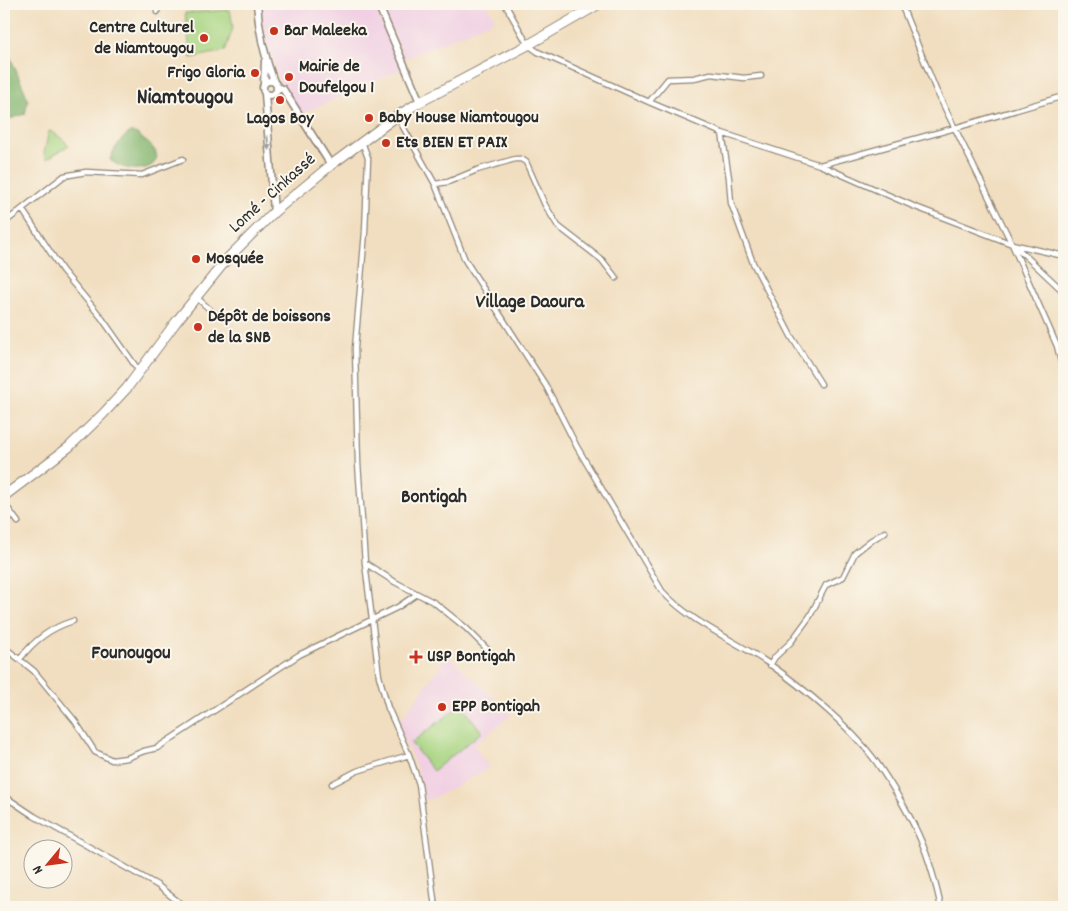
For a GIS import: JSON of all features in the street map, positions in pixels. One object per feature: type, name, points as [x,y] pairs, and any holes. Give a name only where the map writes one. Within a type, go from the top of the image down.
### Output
[{"type":"highway","name":"Lomé - Cinkassé","points":[[4,496],[87,431],[127,388],[227,259],[274,212],[331,165],[397,116],[528,45],[588,7],[599,4]]},
{"type":"main road","points":[[258,4],[261,40],[265,57],[276,85],[273,95],[265,94]]},
{"type":"main road","points":[[378,4],[420,102]]},
{"type":"main road","points":[[265,57],[264,84],[262,89],[265,94],[274,212]]},
{"type":"main road","points":[[264,84],[269,81],[283,89],[331,165]]},
{"type":"street","points":[[157,12],[158,4]]},
{"type":"street","points":[[505,4],[528,45],[538,52],[648,102],[722,133],[820,164],[913,206],[1012,244],[1064,256]]},
{"type":"street","points":[[901,4],[936,90],[1012,244],[1057,346],[1064,374]]},
{"type":"street","points":[[648,102],[668,79],[694,78],[711,74],[744,78],[761,76]]},
{"type":"street","points":[[820,164],[956,128],[1064,96]]},
{"type":"street","points":[[397,116],[435,184],[466,260],[476,279],[500,312],[546,386],[577,447],[662,591],[672,602],[688,614],[792,680],[845,727],[882,769],[911,821],[926,852],[942,907]]},
{"type":"street","points":[[722,133],[731,203],[753,264],[791,336],[820,384]]},
{"type":"street","points":[[362,142],[368,158],[366,214],[354,348],[358,463],[365,563],[379,676],[388,708],[409,755],[419,784],[423,808],[425,842],[435,907]]},
{"type":"street","points":[[4,223],[64,176],[86,172],[142,175],[183,159]]},
{"type":"street","points":[[435,184],[448,182],[491,166],[520,159],[526,162],[545,205],[558,226],[602,260],[616,278]]},
{"type":"street","points":[[22,209],[62,270],[101,317],[139,371]]},
{"type":"street","points":[[1012,244],[1064,292]]},
{"type":"street","points":[[196,297],[216,315]]},
{"type":"street","points":[[4,504],[18,522]]},
{"type":"street","points":[[770,665],[775,657],[791,642],[810,616],[826,585],[844,577],[855,553],[870,540],[885,532]]},
{"type":"street","points":[[365,563],[395,582],[435,603],[480,641],[492,654]]},
{"type":"street","points":[[4,647],[34,672],[75,721],[95,752],[112,760],[127,758],[157,748],[299,655],[398,606],[417,594]]},
{"type":"street","points":[[20,659],[31,644],[42,635],[73,621]]},
{"type":"street","points":[[332,784],[357,771],[409,755]]},
{"type":"street","points":[[4,796],[34,816],[157,885],[185,907]]},
{"type":"shaded area","points":[[261,4],[373,4],[402,69],[301,114],[281,88],[264,34]]},
{"type":"shaded area","points":[[381,4],[487,4],[495,20],[404,59]]},
{"type":"shaded area","points":[[448,655],[511,715],[474,745],[489,768],[434,798],[425,800],[417,769],[398,724]]},
{"type":"green space","points":[[4,4],[9,4],[11,24],[4,25]]},
{"type":"green space","points":[[230,10],[233,28],[225,51],[191,58],[185,13]]},
{"type":"green space","points":[[4,46],[28,99],[25,114],[6,120],[4,120]]},
{"type":"green space","points":[[49,131],[69,145],[47,159],[44,153]]},
{"type":"green space","points":[[131,132],[136,133],[153,149],[157,156],[155,162],[149,166],[141,169],[131,169],[120,166],[110,160],[118,144]]},
{"type":"green space","points":[[461,705],[482,732],[433,771],[411,743]]},
{"type":"place","name":"Bar Maleeka","points":[[274,31]]},
{"type":"place","name":"Centre Culturel de Niamtougou","points":[[204,38]]},
{"type":"place","name":"Frigo Gloria","points":[[255,73]]},
{"type":"place","name":"Mairie de Doufelgou 1","points":[[289,77]]},
{"type":"place","name":"Lagos Boy","points":[[280,100]]},
{"type":"place","name":"Baby House Niamtougou","points":[[369,118]]},
{"type":"place","name":"Ets BIEN ET PAIX","points":[[386,143]]},
{"type":"place","name":"Mosquée","points":[[196,259]]},
{"type":"place","name":"Dépôt de boissons de la SNB","points":[[198,327]]},
{"type":"place","name":"USP Bontigah","points":[[416,657]]},
{"type":"place","name":"EPP Bontigah","points":[[442,707]]},
{"type":"district","name":"Niamtougou","points":[[185,98]]},
{"type":"district","name":"Village Daoura","points":[[530,303]]},
{"type":"district","name":"Bontigah","points":[[434,498]]},
{"type":"district","name":"Founougou","points":[[131,654]]}]
